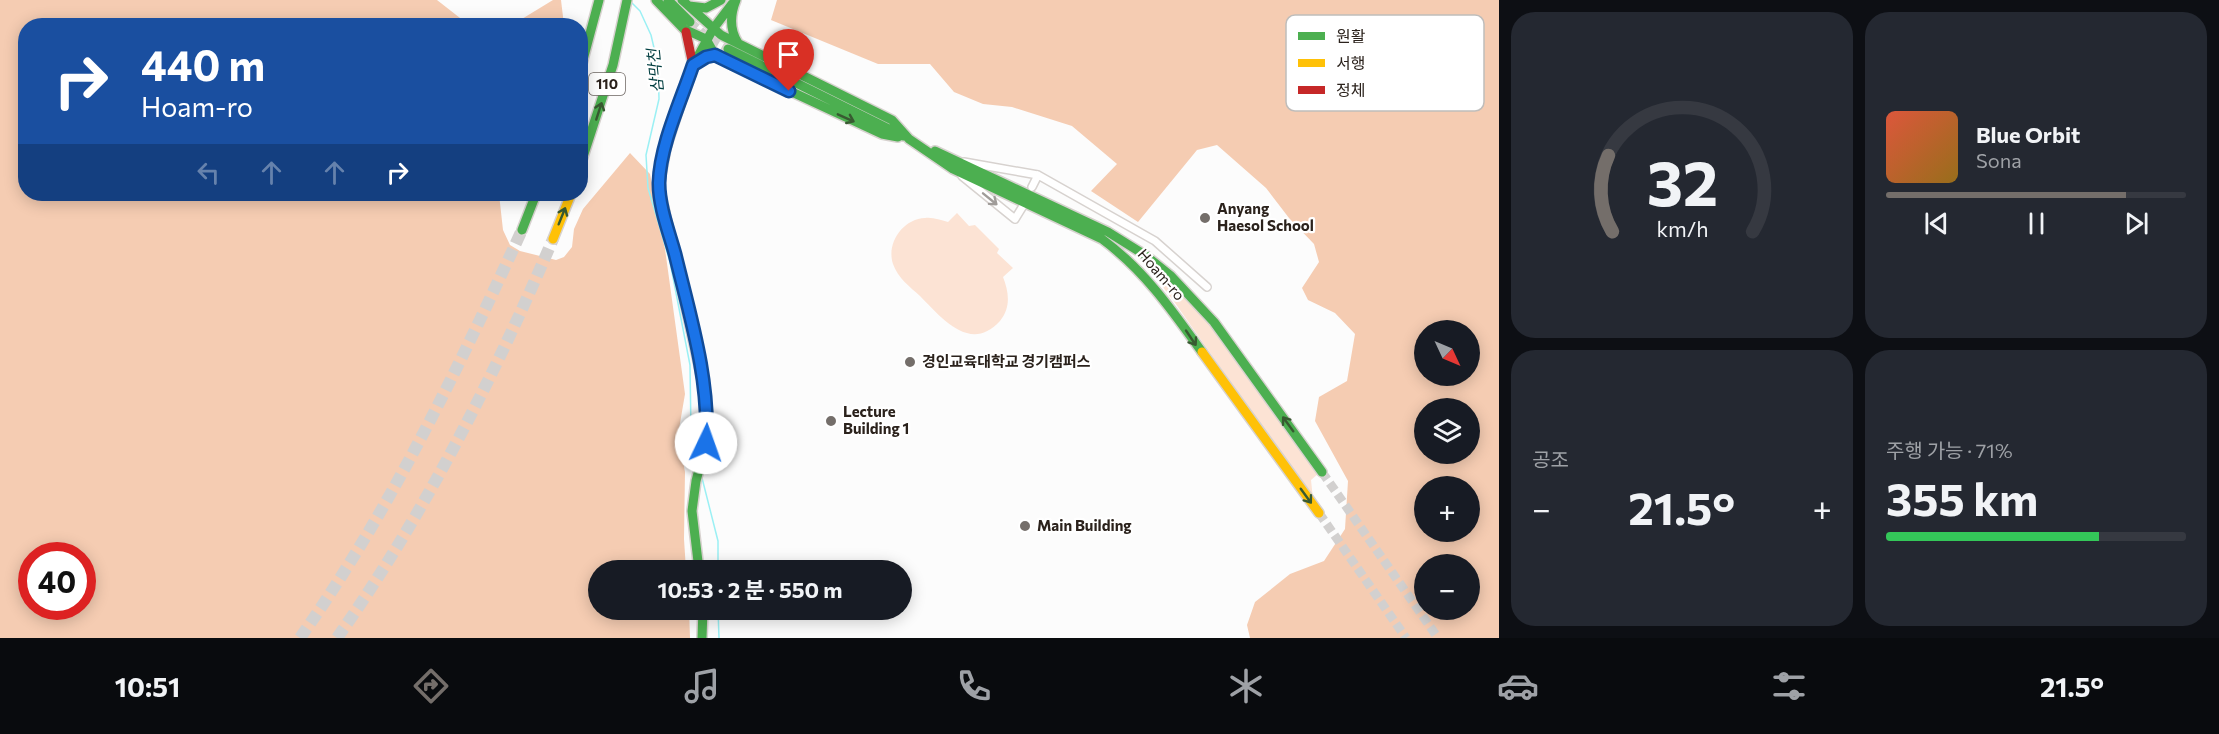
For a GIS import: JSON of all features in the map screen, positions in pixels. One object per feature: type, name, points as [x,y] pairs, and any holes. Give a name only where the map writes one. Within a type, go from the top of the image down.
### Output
[{"type":"main road","name":"110","points":[[588,39],[598,0]]},
{"type":"main road","name":"110","points":[[588,142],[613,65],[627,0]]},
{"type":"main road","points":[[656,0],[679,24],[688,27]]},
{"type":"main road","points":[[668,0],[693,36],[706,39],[716,56]]},
{"type":"main road","points":[[686,3],[702,9],[721,0]]},
{"type":"main road","points":[[713,29],[725,0]]},
{"type":"main road","points":[[698,560],[692,511],[696,480],[703,459],[707,420],[706,398],[659,186],[660,167],[693,65],[706,39],[736,0]]},
{"type":"main road","points":[[736,0],[731,13],[731,24],[738,43]]},
{"type":"main road","name":"Hoam-ro","points":[[686,3],[713,29],[728,39],[892,120],[909,139]]},
{"type":"main road","points":[[679,24],[689,26],[694,23],[698,15]]},
{"type":"main road","points":[[688,27],[693,65]]},
{"type":"main road","points":[[716,56],[719,47],[728,39]]},
{"type":"main road","name":"Hoam-ro","points":[[728,49],[1102,239],[1155,286],[1319,513]]},
{"type":"main road","points":[[693,65],[706,57],[716,56]]},
{"type":"main road","name":"Hoam-ro","points":[[716,56],[882,134],[909,139]]},
{"type":"main road","name":"Hoam-ro","points":[[954,165],[1108,232],[1145,255],[1171,276],[1214,322],[1323,472]]},
{"type":"main road","points":[[522,230],[533,201]]},
{"type":"main road","points":[[553,239],[568,201]]},
{"type":"main road","points":[[702,638],[703,620]]},
{"type":"street","points":[[954,165],[1038,175],[1155,242],[1207,287]]},
{"type":"street","points":[[954,165],[1015,219],[1023,206]]},
{"type":"street","points":[[1032,187],[1038,175]]},
{"type":"shaded area","points":[[0,0],[437,0],[460,18],[18,18],[18,201],[500,201],[503,230],[510,245],[520,251],[556,260],[564,257],[572,247],[574,229],[583,209],[630,153],[650,174],[665,249],[685,394],[678,435],[685,472],[685,560],[588,560],[588,620],[689,620],[690,638],[0,638]]},
{"type":"shaded area","points":[[553,0],[561,0],[563,18],[523,18]]},
{"type":"shaded area","points":[[777,0],[1499,0],[1499,638],[1250,638],[1247,625],[1255,602],[1290,574],[1324,561],[1345,529],[1348,481],[1315,421],[1319,397],[1347,381],[1355,334],[1335,313],[1308,300],[1302,288],[1319,262],[1314,244],[1289,218],[1266,188],[1217,145],[1197,150],[1138,222],[1091,191],[1117,164],[1072,126],[1012,107],[983,104],[954,92],[930,64],[878,64],[771,20]]},
{"type":"shaded area","points":[[957,213],[969,226],[975,225],[999,249],[997,253],[1013,268],[1003,277],[1008,300],[1004,316],[989,330],[978,334],[967,333],[947,322],[901,278],[891,256],[894,240],[903,227],[917,219],[928,218],[948,222]]},
{"type":"shaded area","points":[[1153,268],[1159,270],[1182,293],[1224,342],[1319,473],[1311,480],[1313,499],[1150,270]]},
{"type":"waterway","name":"삼막천","points":[[632,3],[640,11],[651,35],[658,65],[659,99],[646,155],[648,188],[670,262],[690,365],[691,432],[697,458]]},
{"type":"waterway","name":"삼막천","points":[[701,474],[718,541],[718,560]]},
{"type":"waterway","name":"삼막천","points":[[718,620],[719,638]]},
{"type":"tunnel","points":[[690,22],[707,37],[728,49]]},
{"type":"tunnel","points":[[300,638],[363,541],[420,440],[522,230]]},
{"type":"tunnel","points":[[337,638],[399,543],[456,444],[507,342],[553,239]]},
{"type":"tunnel","points":[[1322,472],[1438,638]]},
{"type":"tunnel","points":[[1319,513],[1406,638]]},
{"type":"traffic: fast","points":[[588,41],[599,0]]},
{"type":"traffic: fast","points":[[588,142],[613,65],[627,0]]},
{"type":"traffic: fast","points":[[656,0],[684,29],[706,39]]},
{"type":"traffic: fast","points":[[668,0],[690,22]]},
{"type":"traffic: fast","points":[[682,0],[721,35],[892,120],[909,139],[953,169],[1102,239],[1144,277],[1202,352]]},
{"type":"traffic: fast","points":[[689,6],[706,8],[721,0]]},
{"type":"traffic: fast","points":[[736,0],[731,22],[738,43]]},
{"type":"traffic: fast","points":[[713,29],[732,4]]},
{"type":"traffic: fast","points":[[698,560],[692,511],[696,481],[706,443],[706,397],[659,186],[666,148],[685,89],[697,58],[713,29]]},
{"type":"traffic: fast","points":[[706,39],[715,55],[732,64],[882,134],[898,137]]},
{"type":"traffic: fast","points":[[728,49],[903,136]]},
{"type":"traffic: fast","points":[[935,151],[1108,232],[1145,255],[1171,276],[1214,322],[1322,472]]},
{"type":"traffic: fast","points":[[522,230],[533,201]]},
{"type":"traffic: fast","points":[[702,638],[703,620]]},
{"type":"traffic: slow","points":[[553,239],[568,201]]},
{"type":"traffic: slow","points":[[1202,352],[1319,513]]},
{"type":"traffic: jam","points":[[686,32],[693,65],[706,57],[715,55]]},
{"type":"place","name":"Anyang Haesol School","points":[[1205,218]]},
{"type":"place","name":"경인교육대학교 경기캠퍼스","points":[[910,362]]},
{"type":"place","name":"Lecture Building 1","points":[[831,421]]},
{"type":"place","name":"Main Building","points":[[1025,526]]},
{"type":"route","points":[[706,443],[706,398],[687,306],[664,215],[659,186],[660,167],[693,65],[701,60],[715,55],[789,91]]}]
